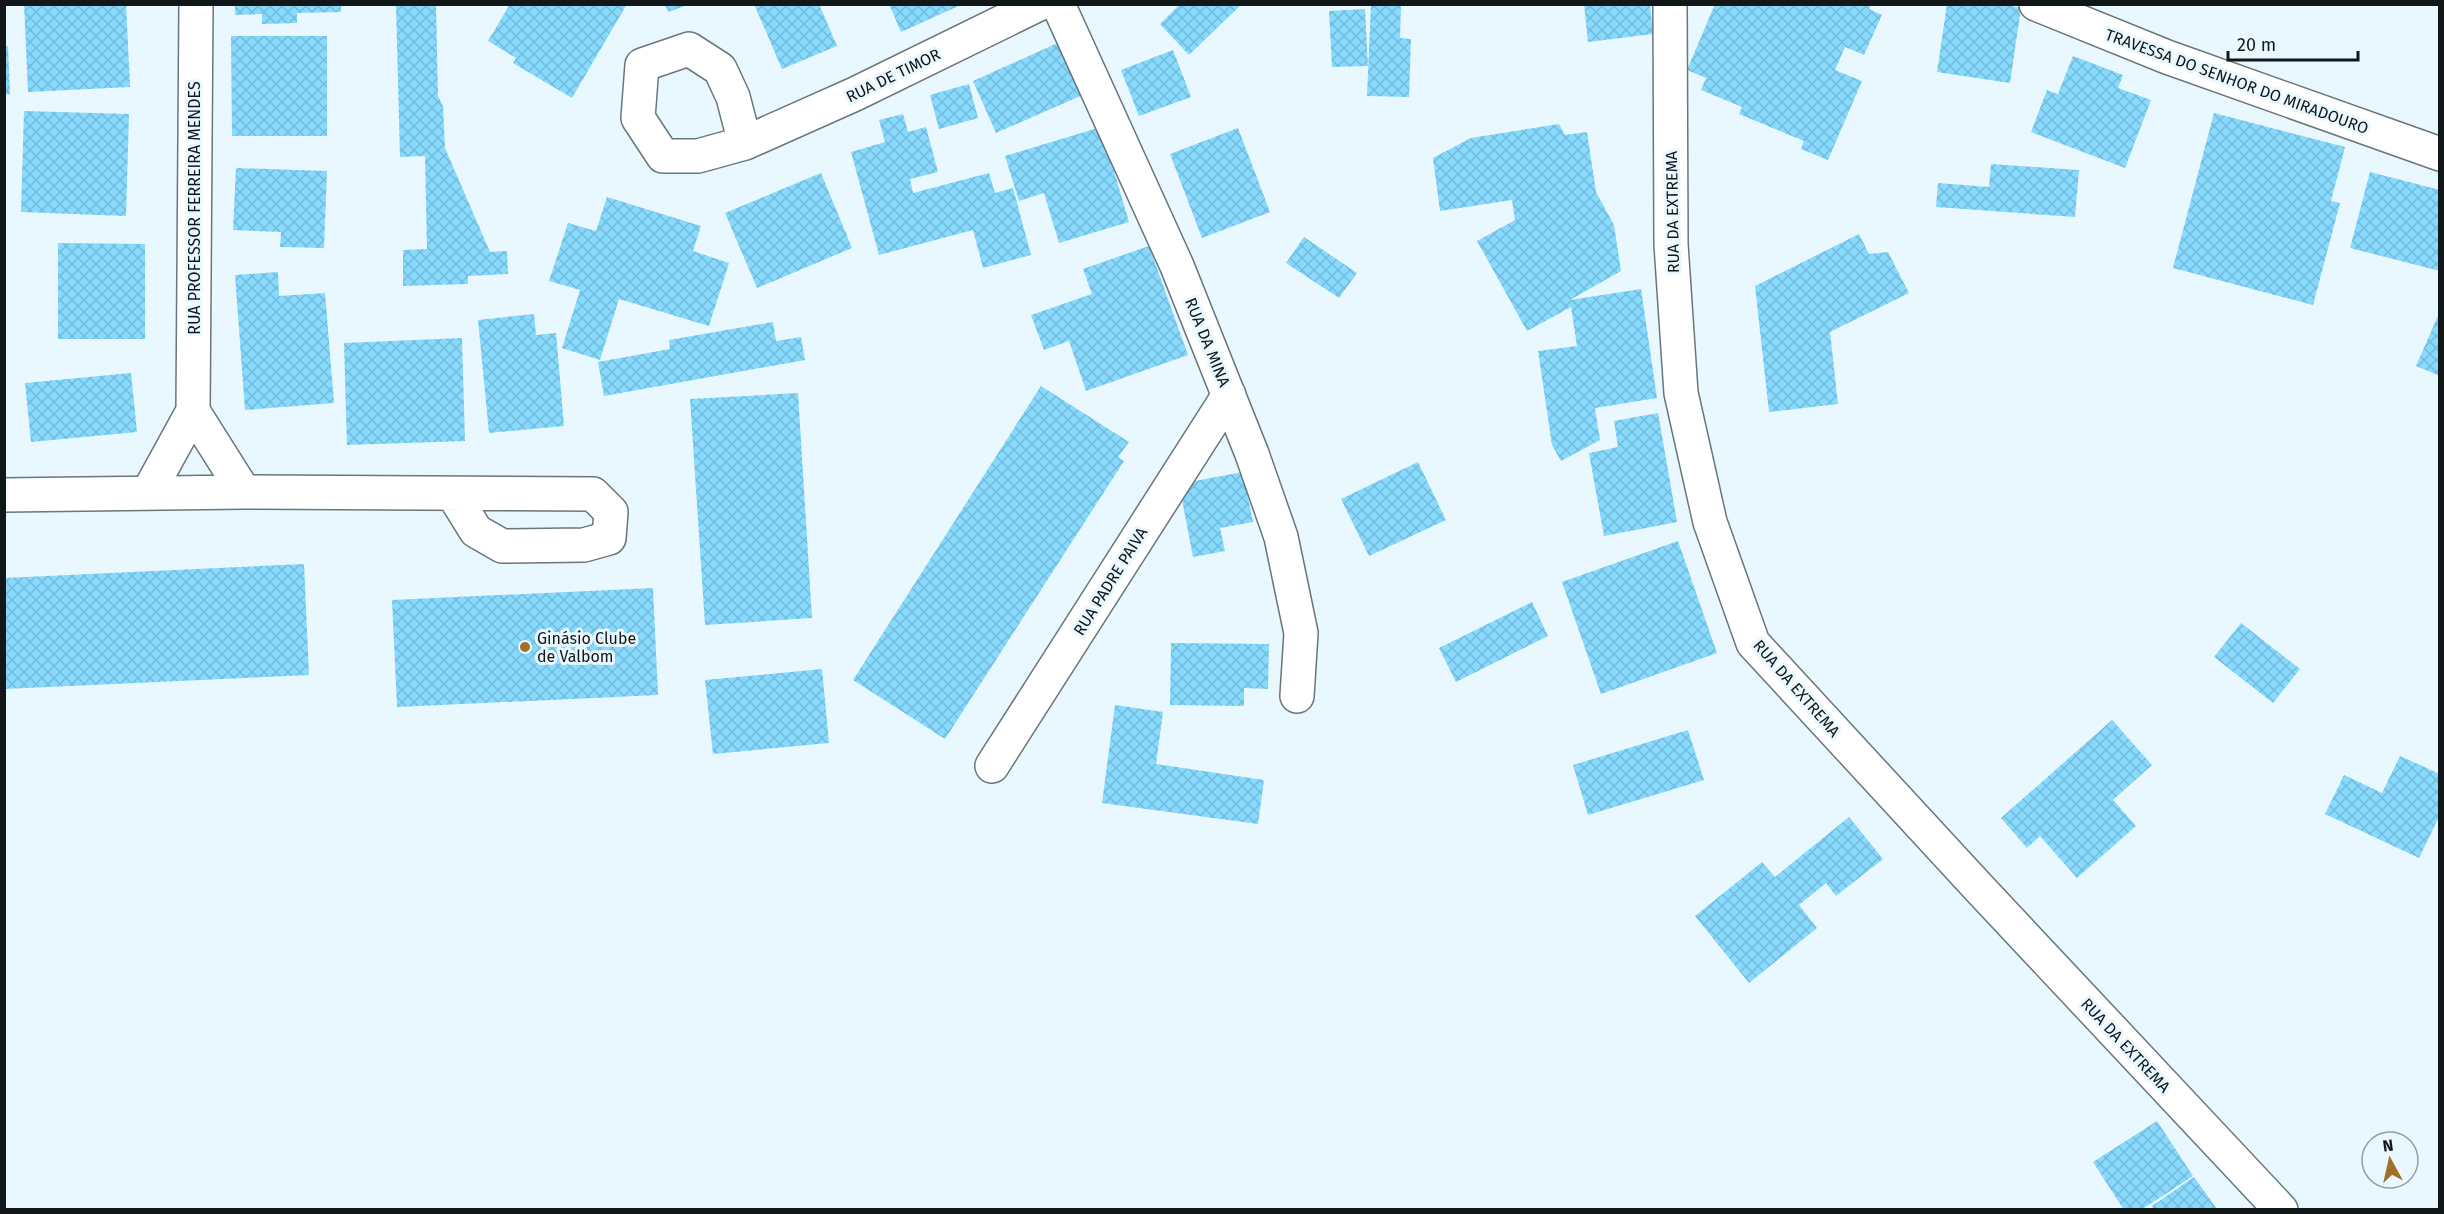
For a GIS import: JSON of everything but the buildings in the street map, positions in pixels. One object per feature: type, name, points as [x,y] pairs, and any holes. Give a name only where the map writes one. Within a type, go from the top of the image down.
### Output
[{"type":"street","name":"RUA PROFESSOR FERREIRA MENDES","points":[[148,493],[193,411],[196,4]]},
{"type":"street","name":"RUA DE TIMOR","points":[[745,143],[855,94],[1039,4]]},
{"type":"street","name":"RUA DA MINA","points":[[1058,4],[1177,266],[1229,395],[1281,537],[1301,633],[1298,696]]},
{"type":"street","name":"RUA DA EXTREMA","points":[[1670,4],[1671,244],[1681,393],[1710,522],[1754,643],[2280,1209]]},
{"type":"street","name":"TRAVESSA DO SENHOR DO MIRADOURO","points":[[2037,4],[2167,57],[2439,154]]},
{"type":"street","name":"RUA PADRE PAIVA","points":[[992,766],[1229,395]]},
{"type":"street","points":[[193,411],[244,492]]},
{"type":"street","points":[[4,495],[244,492],[453,494]]},
{"type":"place","name":"Ginásio Clube de Valbom","points":[[525,647]]}]
